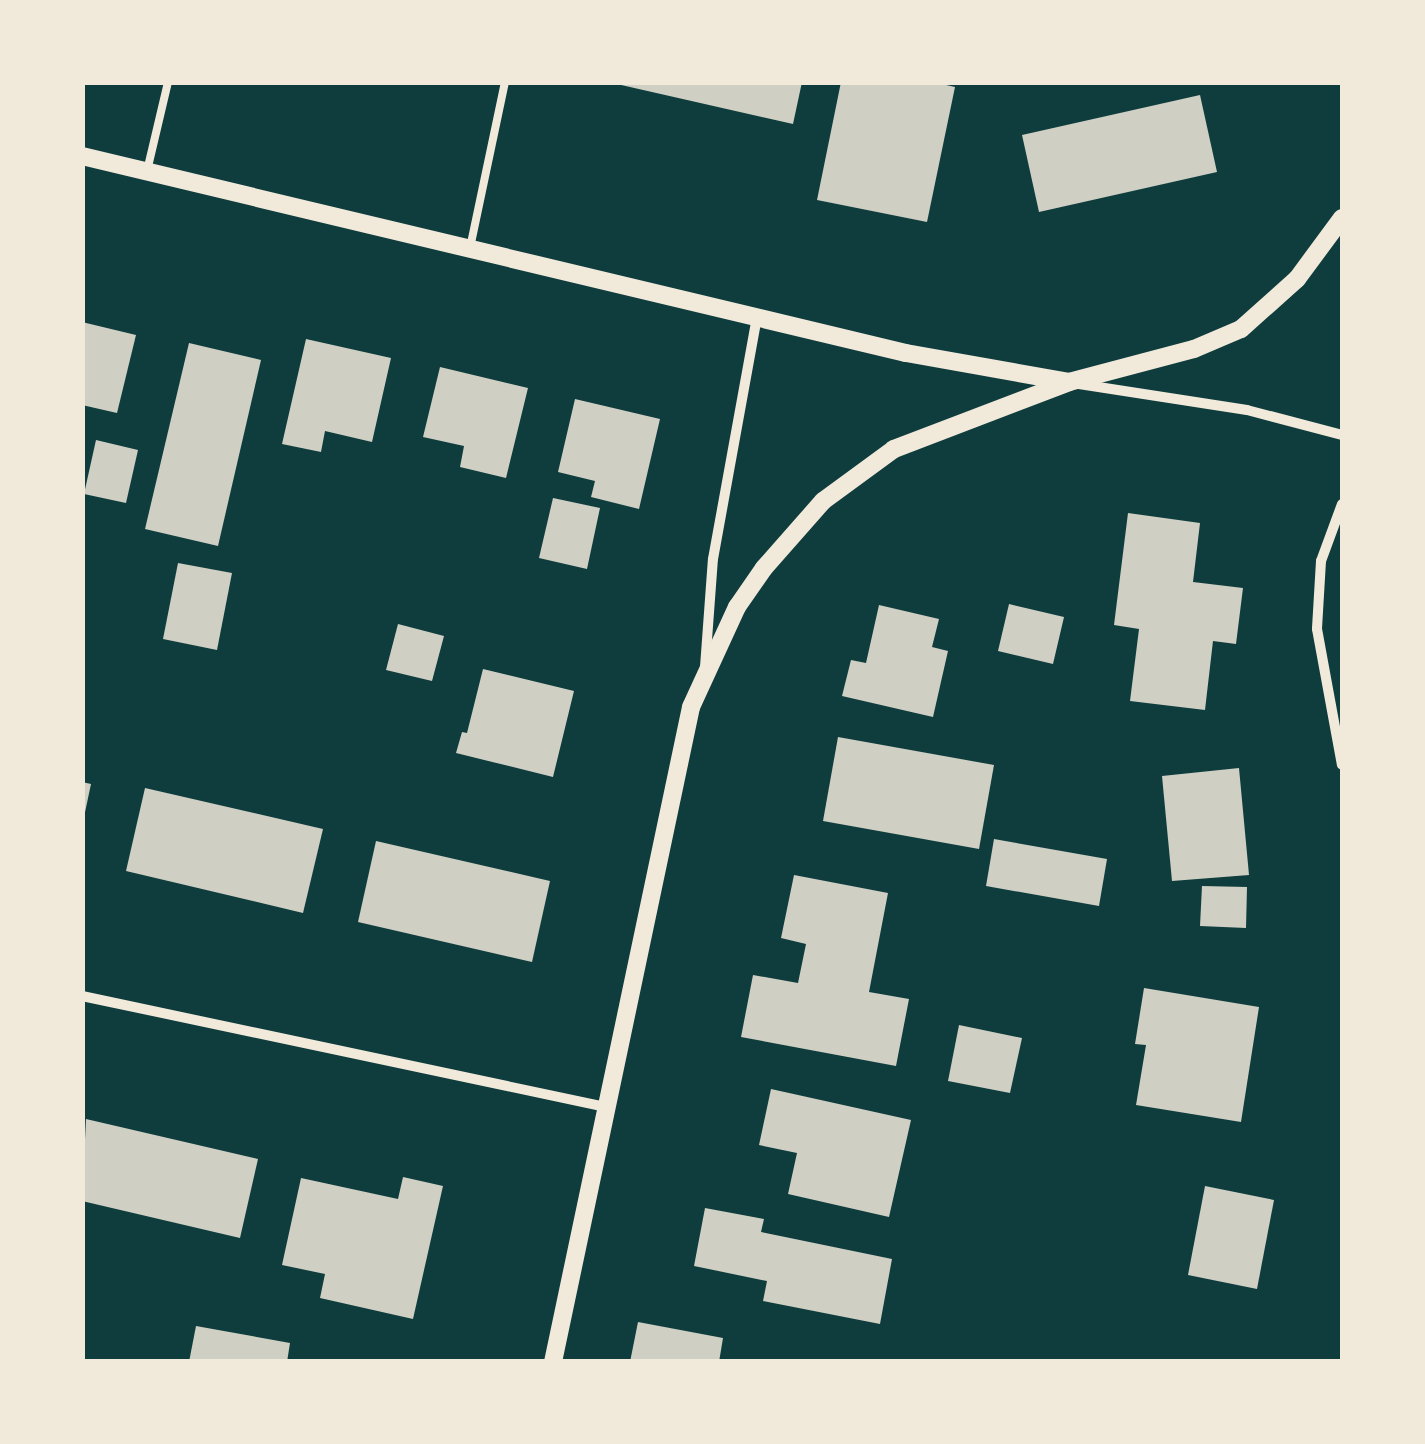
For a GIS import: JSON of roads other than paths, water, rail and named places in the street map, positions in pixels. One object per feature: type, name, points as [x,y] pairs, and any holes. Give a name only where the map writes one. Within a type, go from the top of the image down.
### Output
[{"type":"street","points":[[82,156],[906,353],[1247,410],[1342,435]]},
{"type":"street","points":[[554,1362],[691,707],[737,608],[764,568],[794,530],[857,473],[929,433],[1068,382],[1194,349],[1241,330],[1297,278],[1342,218]]},
{"type":"street","points":[[705,670],[713,560],[757,317]]},
{"type":"street","points":[[1342,504],[1321,562],[1317,629],[1342,764]]},
{"type":"street","points":[[82,996],[606,1107]]},
{"type":"lane","points":[[147,171],[168,82]]},
{"type":"lane","points":[[470,248],[505,82]]}]
